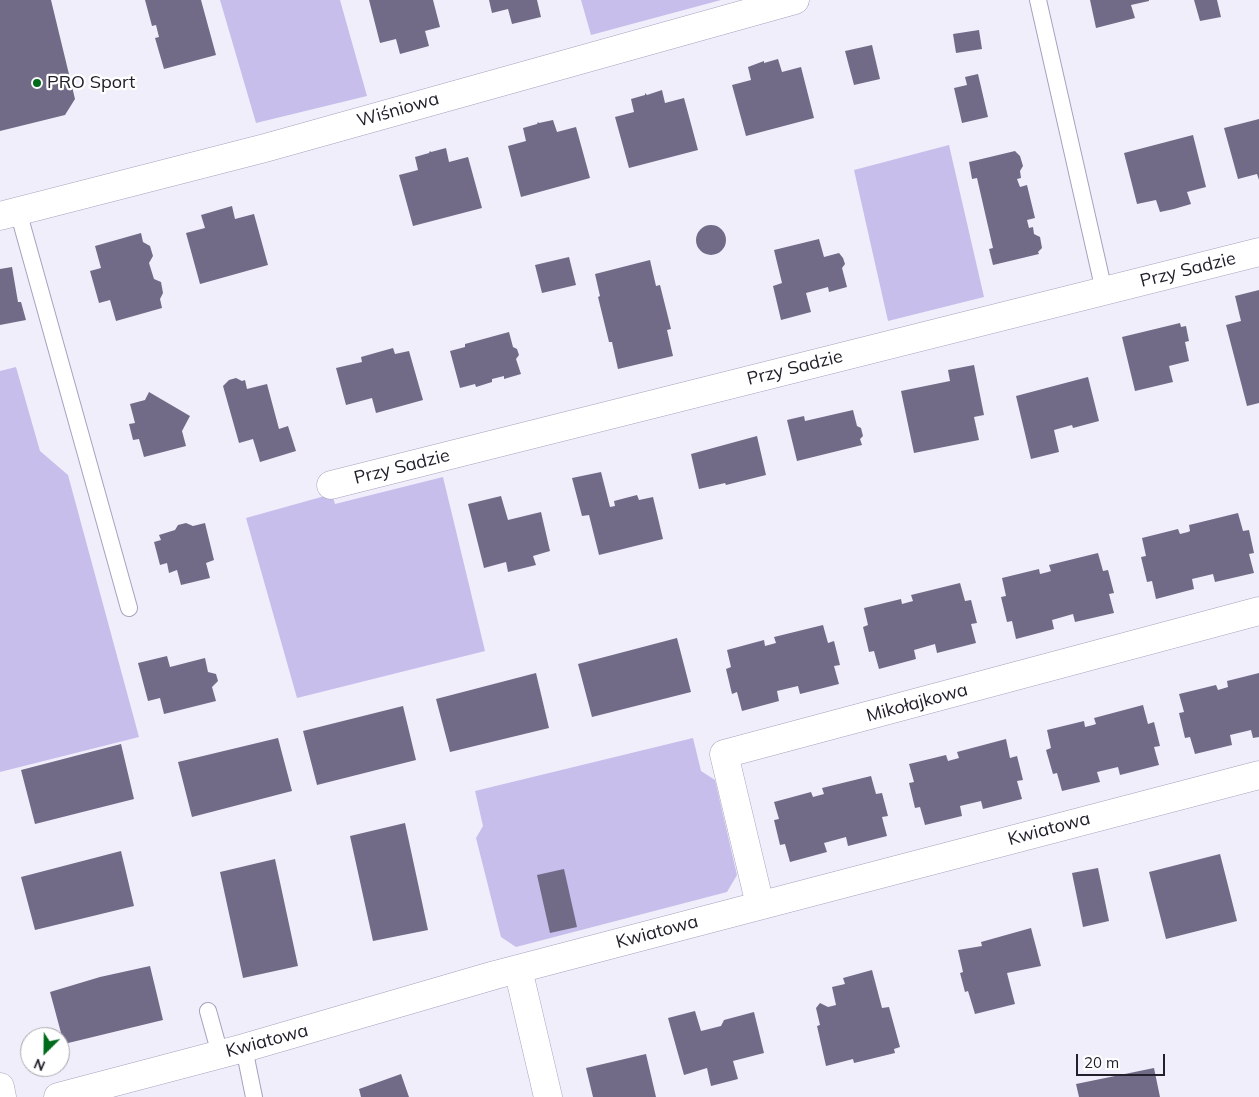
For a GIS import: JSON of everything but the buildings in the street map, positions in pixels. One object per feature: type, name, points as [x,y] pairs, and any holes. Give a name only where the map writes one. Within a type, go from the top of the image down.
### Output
[{"type":"street","name":"Wiśniowa","points":[[9,213],[265,148],[795,0]]},
{"type":"street","name":"Przy Sadzie","points":[[331,485],[1259,252]]},
{"type":"street","name":"Mikołajkowa","points":[[760,905],[724,754],[1259,612]]},
{"type":"street","name":"Kwiatowa","points":[[58,1097],[232,1051],[518,970],[760,905],[1259,775]]},
{"type":"street","points":[[518,970],[548,1097]]},
{"type":"street","points":[[0,1087],[2,1097]]},
{"type":"lane","points":[[1038,0],[1104,291]]},
{"type":"lane","points":[[9,213],[129,608]]},
{"type":"lane","points":[[208,1011],[232,1051],[254,1097]]},
{"type":"shaded area","points":[[220,0],[340,0],[367,96],[256,123]]},
{"type":"shaded area","points":[[581,0],[721,0],[591,35]]},
{"type":"shaded area","points":[[949,145],[984,297],[888,321],[854,170]]},
{"type":"shaded area","points":[[16,367],[40,451],[68,475],[139,737],[0,772],[0,371]]},
{"type":"shaded area","points":[[443,477],[485,651],[297,698],[246,518],[332,494],[335,504]]},
{"type":"shaded area","points":[[693,738],[701,771],[715,780],[737,875],[727,892],[516,947],[501,937],[476,838],[483,826],[475,791]]},
{"type":"place","name":"PRO Sport","points":[[37,83]]}]
